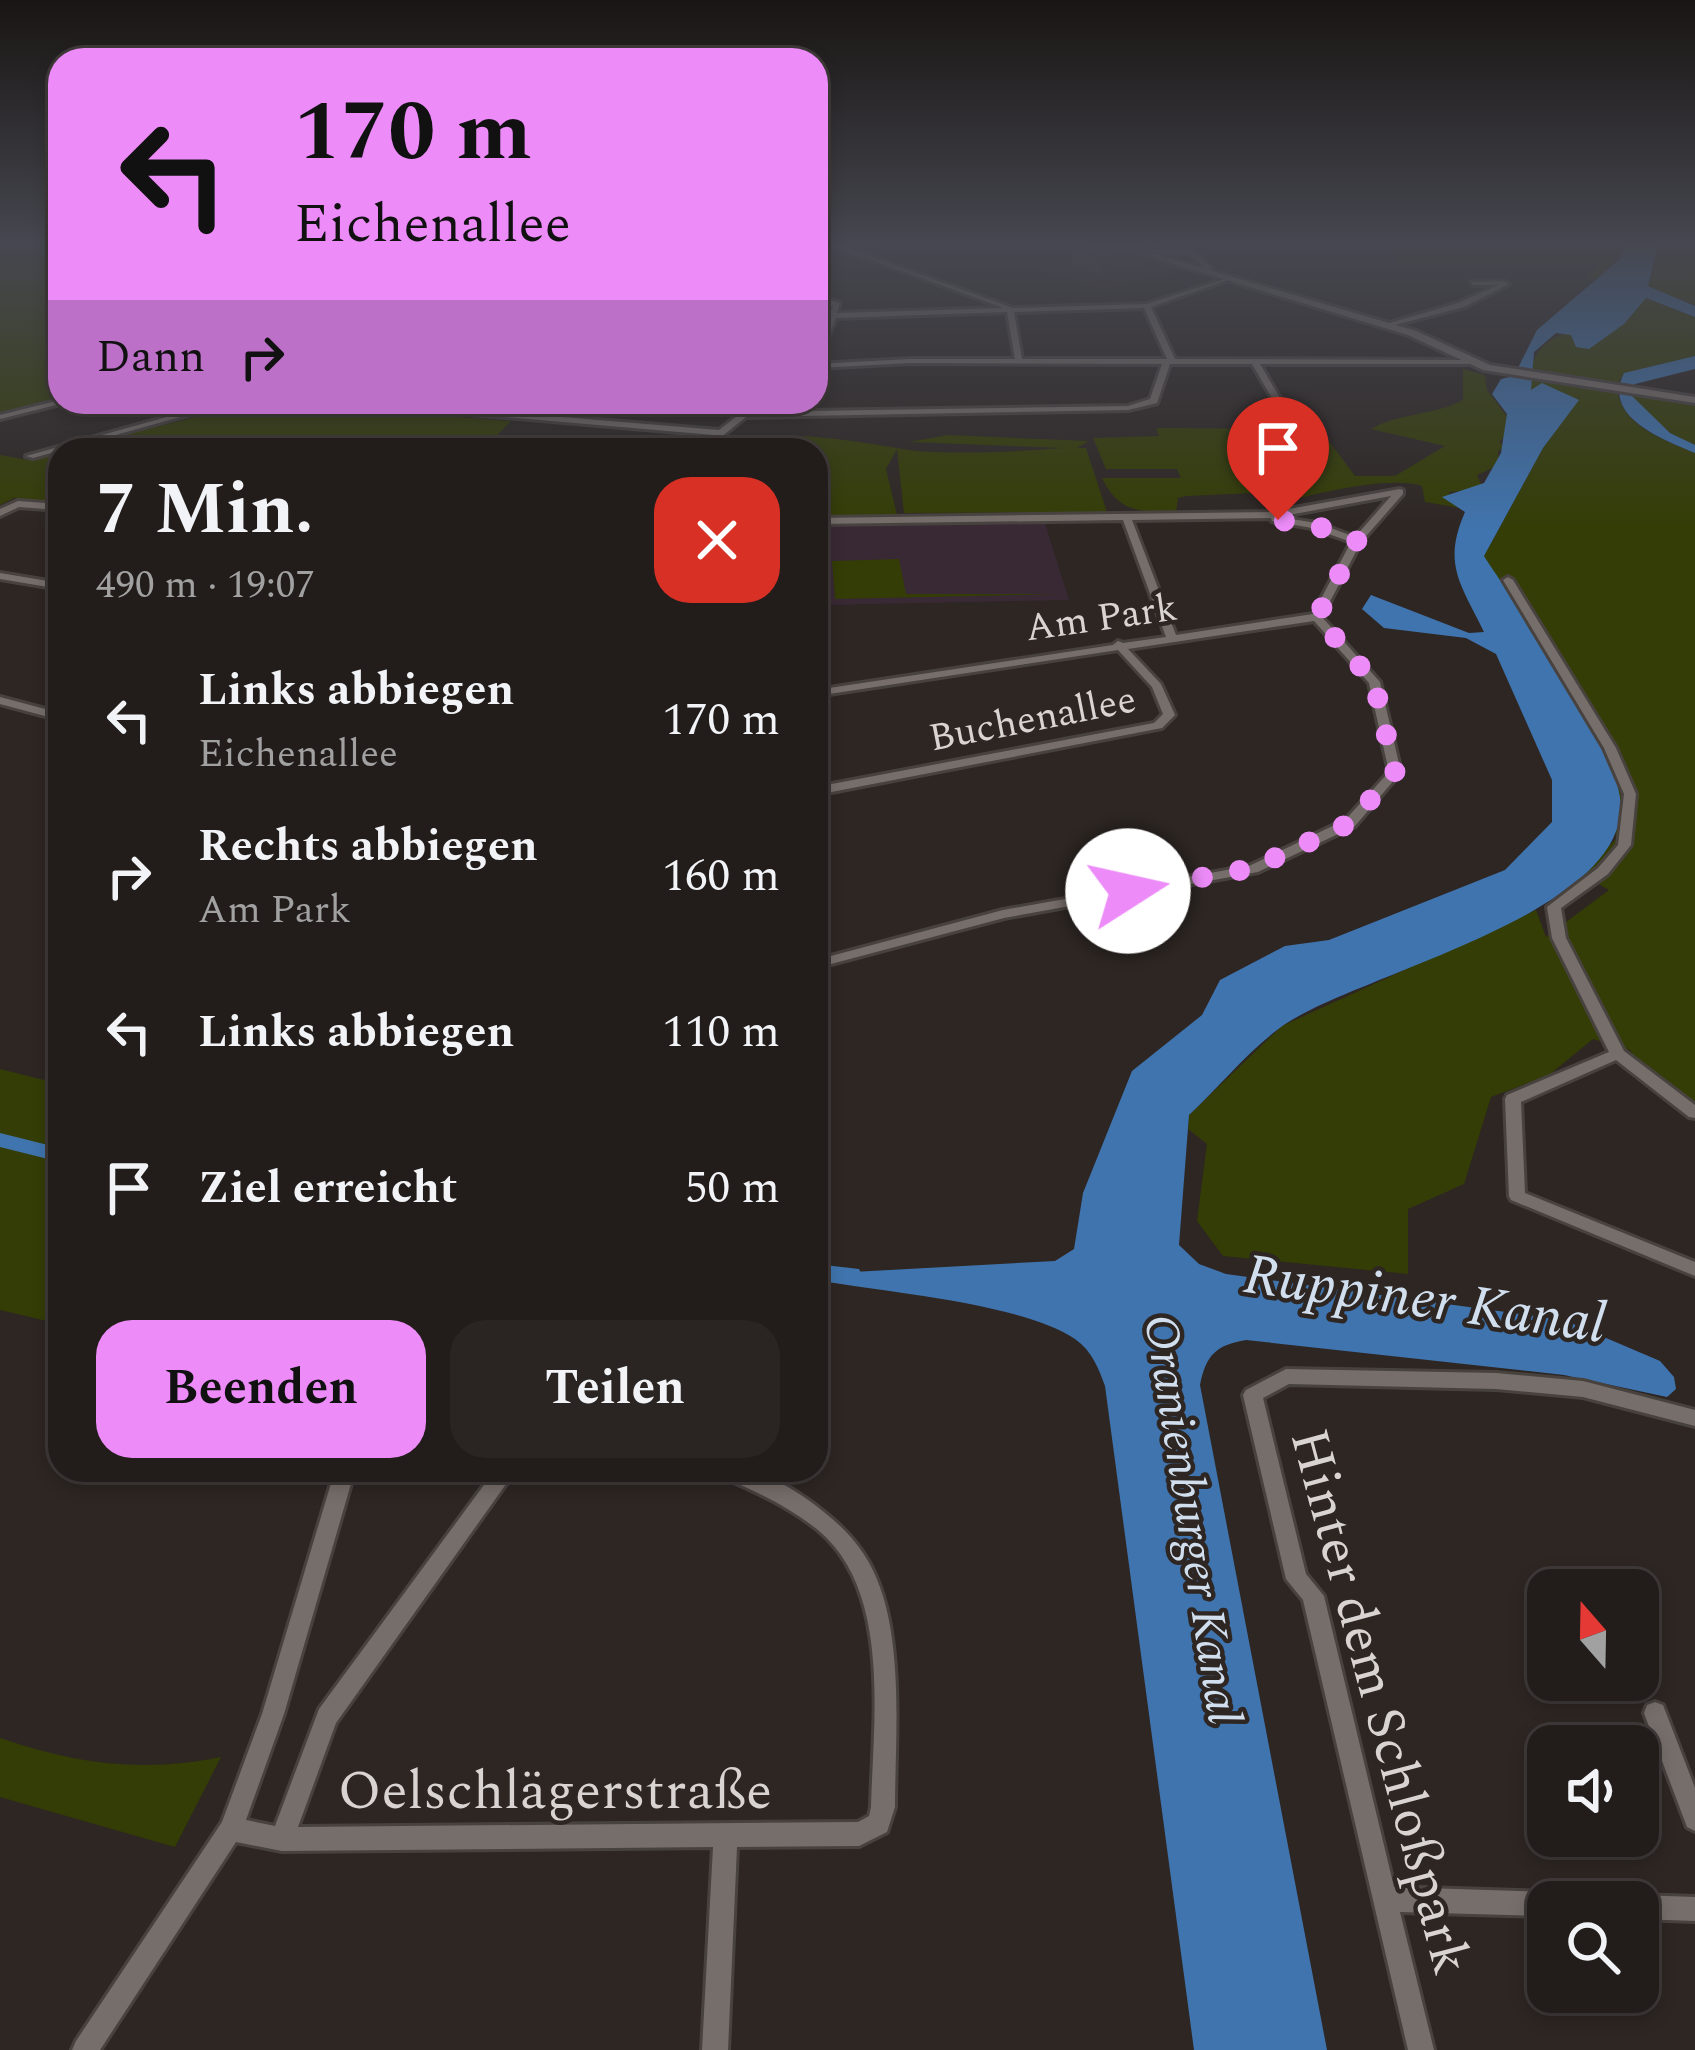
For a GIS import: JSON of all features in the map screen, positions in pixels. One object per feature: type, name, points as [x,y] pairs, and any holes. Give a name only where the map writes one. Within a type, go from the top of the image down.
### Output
[{"type":"main road","points":[[1420,340],[1469,362],[1513,373],[1695,400]]},
{"type":"street","points":[[1015,340],[1019,362]]},
{"type":"street","points":[[828,413],[1139,407],[1160,392],[1170,363],[1160,340]]},
{"type":"street","points":[[828,367],[1469,362]]},
{"type":"street","points":[[1256,364],[1290,422]]},
{"type":"street","points":[[0,417],[48,406]]},
{"type":"street","points":[[97,438],[186,414]]},
{"type":"street","points":[[490,414],[721,434]]},
{"type":"street","points":[[716,438],[744,415],[793,414]]},
{"type":"street","points":[[30,456],[48,451]]},
{"type":"street","points":[[828,520],[1286,514],[1400,492],[1357,541],[1317,617],[1374,682],[1395,772],[1350,823],[1253,868],[1003,914],[828,961]]},
{"type":"street","points":[[0,513],[17,504],[48,506]]},
{"type":"street","points":[[1243,515],[1314,525],[1357,541]]},
{"type":"street","points":[[1126,516],[1171,636]]},
{"type":"street","points":[[0,576],[48,584]]},
{"type":"street","points":[[1508,580],[1610,748],[1630,794],[1624,845],[1603,871],[1554,907],[1559,938],[1618,1054],[1695,1113]]},
{"type":"street","name":"Am Park","points":[[828,691],[1317,617]]},
{"type":"street","name":"Buchenallee","points":[[828,789],[1158,726],[1169,715],[1168,702],[1118,644]]},
{"type":"street","points":[[0,700],[48,714]]},
{"type":"street","points":[[1618,1054],[1513,1099],[1517,1196],[1695,1269]]},
{"type":"street","name":"Hinter dem Schloßpark","points":[[1421,2050],[1313,1596],[1297,1579],[1253,1395],[1286,1376],[1496,1381],[1583,1390],[1695,1418]]},
{"type":"street","points":[[85,2050],[231,1829],[273,1714],[341,1482]]},
{"type":"street","points":[[282,1839],[327,1718],[497,1482]]},
{"type":"street","name":"Oelschlägerstraße","points":[[231,1829],[282,1839],[726,1836],[860,1834],[879,1824],[884,1808],[881,1618],[866,1569],[834,1526],[761,1482]]},
{"type":"street","points":[[1654,1713],[1695,1819]]},
{"type":"street","points":[[715,2050],[726,1836]]},
{"type":"street","points":[[1388,1898],[1527,1903]]},
{"type":"street","points":[[1659,1908],[1695,1909]]},
{"type":"shaded area","points":[[1044,520],[1069,600],[828,605],[828,523]]},
{"type":"green space","points":[[0,340],[48,340],[48,404],[0,415]]},
{"type":"green space","points":[[1552,340],[1695,340],[1695,356],[1624,373],[1617,385],[1529,373]]},
{"type":"green space","points":[[1463,369],[1485,375],[1487,390],[1515,427],[1499,442],[1505,447],[1498,451],[1499,465],[1477,475],[1483,489],[1448,492],[1466,509],[1425,502],[1422,486],[1390,483],[1275,504],[1263,503],[1254,493],[1186,496],[1178,498],[1176,512],[1151,511],[1124,504],[1102,478],[1181,478],[1177,469],[1106,469],[1093,438],[1159,436],[1156,428],[1320,429],[1355,476],[1395,476],[1445,446],[1371,429],[1463,400]]},
{"type":"green space","points":[[1531,378],[1617,391],[1637,423],[1695,453],[1695,1104],[1638,1063],[1630,1050],[1593,1039],[1549,1075],[1491,1097],[1464,1184],[1408,1209],[1408,1274],[1223,1256],[1197,1221],[1207,1144],[1188,1129],[1189,1115],[1282,1026],[1536,910],[1546,937],[1609,890],[1582,874],[1616,839],[1609,757],[1484,556],[1543,448],[1578,400],[1531,390]]},
{"type":"green space","points":[[1629,394],[1695,403],[1695,445],[1670,433]]},
{"type":"green space","points":[[206,414],[416,414],[511,421],[495,438],[114,438]]},
{"type":"green space","points":[[777,435],[820,438],[744,438]]},
{"type":"green space","points":[[948,435],[1089,441],[1077,448],[1086,448],[1107,512],[904,513],[897,449],[886,469],[897,515],[828,516],[828,439],[939,452],[1063,448],[909,442]]},
{"type":"green space","points":[[0,455],[28,460],[48,455],[48,502],[14,498],[0,505]]},
{"type":"green space","points":[[899,559],[906,594],[1064,594],[835,599],[832,561]]},
{"type":"green space","points":[[0,1069],[48,1081],[48,1321],[0,1310]]},
{"type":"green space","points":[[0,1738],[109,1763],[164,1764],[221,1757],[175,1847],[0,1797]]},
{"type":"water","name":"Oranienburger Kanal","points":[[1532,340],[1548,340],[1534,352],[1531,390],[1542,383],[1579,400],[1543,448],[1484,556],[1598,736],[1619,792],[1615,834],[1588,872],[1543,905],[1488,934],[1318,1006],[1257,1047],[1189,1115],[1179,1245],[1199,1264],[1226,1274],[1564,1320],[1660,1361],[1674,1377],[1676,1389],[1667,1397],[1564,1375],[1246,1340],[1227,1345],[1209,1359],[1200,1385],[1327,2050],[1194,2050],[1105,1386],[1097,1366],[1075,1339],[1022,1316],[828,1282],[828,1273],[1055,1261],[1074,1249],[1083,1193],[1132,1071],[1202,1015],[1220,980],[1285,946],[1329,940],[1505,870],[1552,822],[1552,780],[1496,654],[1466,638],[1384,628],[1362,609],[1371,595],[1469,633],[1484,632],[1457,574],[1455,546],[1465,512],[1442,497],[1484,483],[1501,453],[1507,414],[1492,394],[1501,379],[1514,376]]},
{"type":"water","points":[[1573,340],[1602,340],[1589,349],[1576,347]]},
{"type":"water","points":[[1695,356],[1695,369],[1635,384],[1629,393],[1670,433],[1695,445],[1695,453],[1639,424],[1621,402],[1619,388],[1624,373]]},
{"type":"waterway","name":"Ruppiner Kanal","points":[[0,1140],[48,1152]]},
{"type":"waterway","name":"Ruppiner Kanal","points":[[828,1273],[851,1275]]},
{"type":"route","points":[[1128,891],[1253,868],[1350,823],[1395,772],[1374,682],[1317,617],[1357,541],[1314,525],[1278,520]]}]
